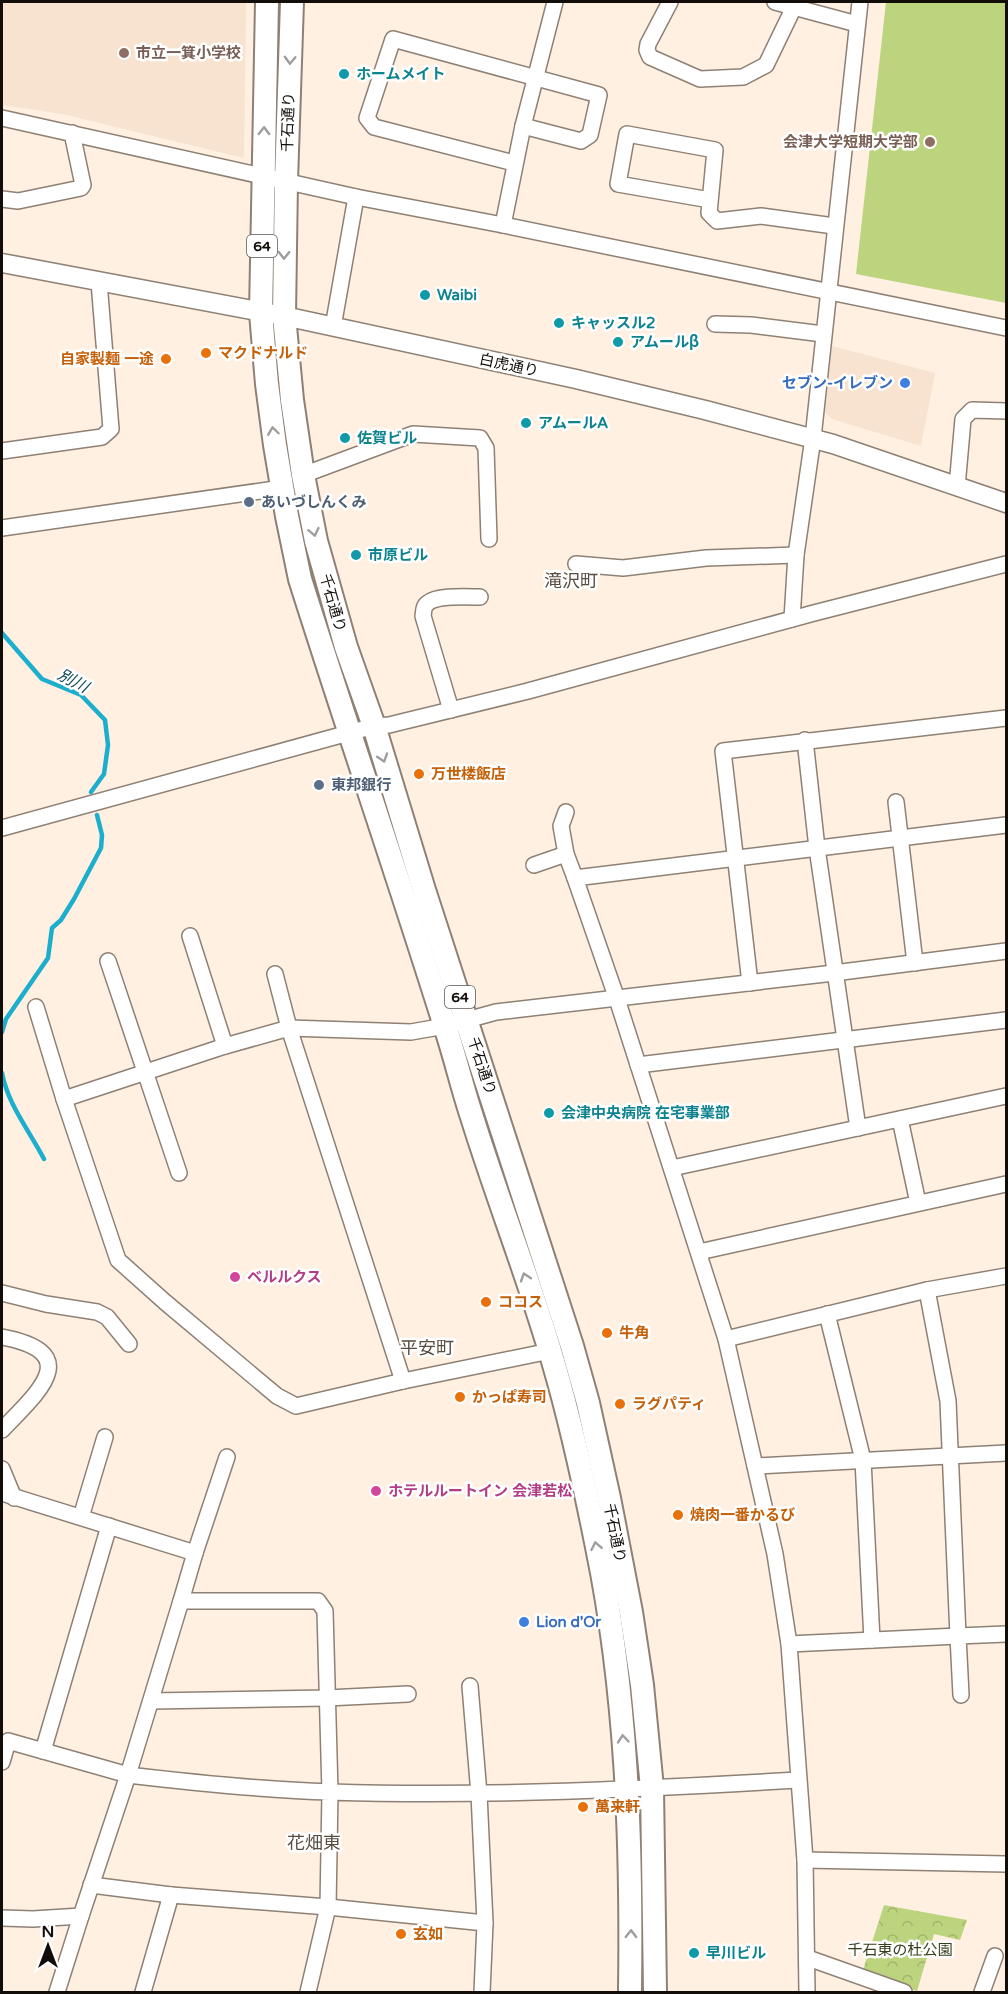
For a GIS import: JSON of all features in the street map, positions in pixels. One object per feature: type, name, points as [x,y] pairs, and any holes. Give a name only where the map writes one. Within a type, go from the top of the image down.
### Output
[{"type":"main road","name":"千石通り","points":[[267,2],[261,313],[267,384],[282,489],[300,579],[445,1026],[472,1118],[550,1351],[577,1456],[597,1548],[613,1644],[627,1789],[631,1901],[630,1992]]},
{"type":"main road","name":"千石通り","points":[[292,2],[284,316],[292,400],[303,475],[316,541],[340,626],[374,726],[424,890],[468,1019],[588,1402],[631,1612],[642,1685],[652,1788],[655,1992]]},
{"type":"street","points":[[502,225],[514,163],[555,2]]},
{"type":"street","points":[[670,2],[647,50],[650,57],[700,80],[742,76],[766,65],[784,4],[857,24]]},
{"type":"street","points":[[792,619],[796,555],[813,438],[834,226],[860,2]]},
{"type":"street","points":[[514,163],[374,127],[367,118],[393,39],[599,95],[590,135],[581,141],[523,126]]},
{"type":"street","points":[[2,118],[356,197],[1006,328]]},
{"type":"street","points":[[2,199],[18,201],[81,188],[83,185],[72,134]]},
{"type":"street","points":[[710,200],[618,184],[627,135],[715,150],[709,213],[717,221],[761,216],[834,226]]},
{"type":"street","points":[[333,327],[356,197]]},
{"type":"street","name":"白虎通り","points":[[2,263],[284,316],[576,379],[813,438],[1006,503]]},
{"type":"street","points":[[2,451],[102,437],[111,429],[99,282]]},
{"type":"street","points":[[715,324],[751,325],[823,334]]},
{"type":"street","points":[[957,487],[963,419],[972,410],[1006,411]]},
{"type":"street","points":[[303,475],[413,434],[480,438],[486,448],[489,538]]},
{"type":"street","points":[[2,528],[282,489]]},
{"type":"street","points":[[576,564],[623,568],[706,558],[796,555]]},
{"type":"street","points":[[2,828],[350,732],[451,710],[1006,564]]},
{"type":"street","points":[[451,710],[423,616],[424,607],[429,602],[441,598],[480,597]]},
{"type":"street","points":[[750,983],[723,751],[1006,718]]},
{"type":"street","points":[[805,740],[834,973],[858,1128]]},
{"type":"street","points":[[896,802],[915,963]]},
{"type":"street","points":[[566,812],[561,826],[566,854],[617,999],[726,1339],[775,1554],[789,1644],[805,1860],[807,1992]]},
{"type":"street","points":[[575,878],[1006,825]]},
{"type":"street","points":[[534,865],[566,854]]},
{"type":"street","points":[[190,936],[225,1046]]},
{"type":"street","points":[[64,1100],[225,1046],[289,1028],[411,1032],[445,1026],[496,1012],[1006,951]]},
{"type":"street","points":[[108,961],[179,1173]]},
{"type":"street","points":[[275,974],[289,1028],[403,1381]]},
{"type":"street","points":[[36,1007],[64,1100],[118,1260],[269,1390],[296,1406],[550,1351]]},
{"type":"street","points":[[638,1065],[1006,1020]]},
{"type":"street","points":[[672,1168],[1006,1096]]},
{"type":"street","points":[[900,1119],[918,1203]]},
{"type":"street","points":[[699,1252],[1006,1184]]},
{"type":"street","points":[[726,1339],[927,1290],[1006,1276]]},
{"type":"street","points":[[927,1290],[948,1401],[961,1695]]},
{"type":"street","points":[[2,1293],[46,1304],[97,1312],[107,1317],[129,1344]]},
{"type":"street","points":[[827,1314],[863,1460],[872,1640]]},
{"type":"street","points":[[2,1337],[30,1344],[47,1358],[48,1367],[47,1376],[41,1388],[2,1430]]},
{"type":"street","points":[[81,1517],[105,1437]]},
{"type":"street","points":[[755,1466],[1006,1453]]},
{"type":"street","points":[[57,1992],[128,1775],[195,1552],[227,1457]]},
{"type":"street","points":[[2,1469],[8,1496],[195,1552]]},
{"type":"street","points":[[42,1751],[109,1526]]},
{"type":"street","points":[[181,1601],[318,1601],[325,1611],[330,1792],[328,1907],[308,1992]]},
{"type":"street","points":[[789,1644],[1006,1634]]},
{"type":"street","points":[[470,1686],[479,1794],[485,1923],[482,1992]]},
{"type":"street","points":[[151,1701],[408,1694]]},
{"type":"street","points":[[2,1762],[8,1741],[128,1775],[242,1788],[330,1792],[479,1794],[798,1780]]},
{"type":"street","points":[[805,1860],[1006,1864]]},
{"type":"street","points":[[91,1885],[171,1895],[328,1907],[485,1923]]},
{"type":"street","points":[[143,1992],[171,1895]]},
{"type":"street","points":[[2,1918],[81,1916]]},
{"type":"street","points":[[982,1992],[995,1956]]},
{"type":"street","points":[[808,1958],[904,1992]]},
{"type":"shaded area","name":"市立一箕小学校","points":[[2,2],[246,2],[244,158],[62,114],[2,105]]},
{"type":"shaded area","points":[[832,346],[935,373],[921,446],[832,419],[825,412]]},
{"type":"green space","name":"会津大学短期大学部","points":[[886,2],[1006,2],[1006,303],[856,274]]},
{"type":"green space","name":"千石東の杜公園","points":[[884,1905],[967,1920],[960,1940],[934,1934],[917,1991],[862,1973]]},
{"type":"waterway","name":"別川","points":[[2,633],[42,679],[81,695],[105,720],[108,745],[104,774],[91,792]]},
{"type":"waterway","points":[[2,1032],[6,1019],[48,958],[52,928],[61,920],[74,899],[101,848],[102,835],[97,815]]},
{"type":"waterway","points":[[2,1073],[14,1107],[44,1159]]},
{"type":"place","name":"市立一箕小学校","points":[[124,53]]},
{"type":"place","name":"ホームメイト","points":[[344,74]]},
{"type":"place","name":"会津大学短期大学部","points":[[930,142]]},
{"type":"place","name":"Waibi","points":[[425,295]]},
{"type":"place","name":"キャッスル2","points":[[559,323]]},
{"type":"place","name":"アムールβ","points":[[618,342]]},
{"type":"place","name":"マクドナルド","points":[[206,353]]},
{"type":"place","name":"自家製麺 一途","points":[[166,359]]},
{"type":"place","name":"セブン-イレブン","points":[[905,383]]},
{"type":"place","name":"アムールA","points":[[526,423]]},
{"type":"place","name":"佐賀ビル","points":[[345,438]]},
{"type":"place","name":"あいづしんくみ","points":[[249,502]]},
{"type":"place","name":"市原ビル","points":[[356,555]]},
{"type":"place","name":"万世楼飯店","points":[[419,774]]},
{"type":"place","name":"東邦銀行","points":[[319,785]]},
{"type":"place","name":"会津中央病院 在宅事業部","points":[[549,1113]]},
{"type":"place","name":"ベルルクス","points":[[235,1277]]},
{"type":"place","name":"ココス","points":[[486,1302]]},
{"type":"place","name":"牛角","points":[[607,1333]]},
{"type":"place","name":"かっぱ寿司","points":[[460,1397]]},
{"type":"place","name":"ラグパティ","points":[[620,1404]]},
{"type":"place","name":"ホテルルートイン 会津若松","points":[[376,1491]]},
{"type":"place","name":"焼肉一番かるび","points":[[678,1515]]},
{"type":"place","name":"Lion d'Or","points":[[524,1622]]},
{"type":"place","name":"萬来軒","points":[[583,1807]]},
{"type":"place","name":"玄如","points":[[401,1934]]},
{"type":"place","name":"早川ビル","points":[[694,1953]]},
{"type":"district","name":"滝沢町","points":[[571,581]]},
{"type":"district","name":"平安町","points":[[427,1348]]},
{"type":"district","name":"花畑東","points":[[314,1843]]}]
